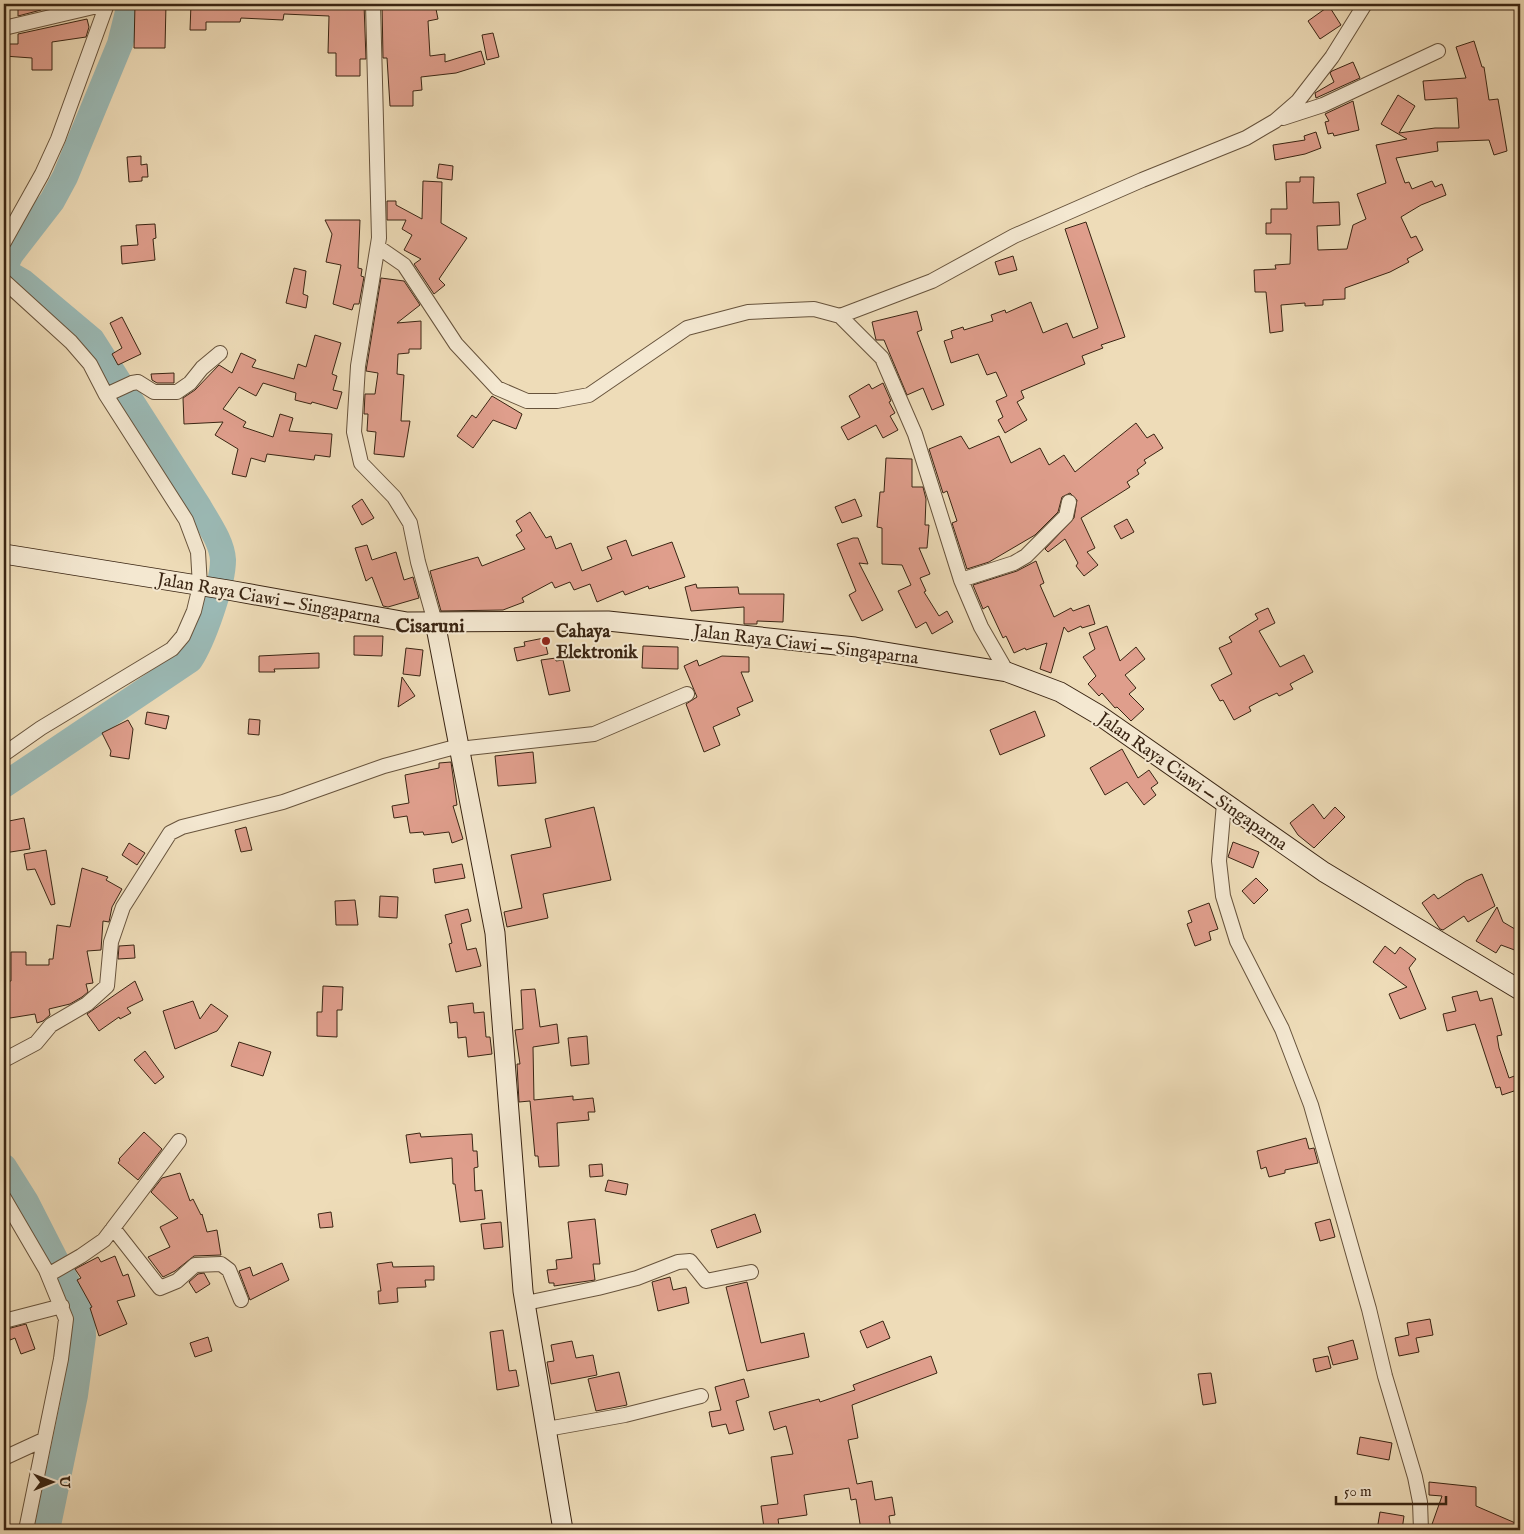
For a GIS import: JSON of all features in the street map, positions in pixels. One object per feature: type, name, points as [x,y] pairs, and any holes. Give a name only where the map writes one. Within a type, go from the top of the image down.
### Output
[{"type":"main road","name":"Jalan Raya Ciawi — Singaparna","points":[[4,554],[228,590],[407,622],[608,622],[855,647],[1007,672],[1060,692],[1099,715],[1324,872],[1520,990]]},
{"type":"main road","points":[[435,622],[495,933],[504,1034],[517,1233],[526,1302],[563,1530]]},
{"type":"street","points":[[4,28],[106,4]]},
{"type":"street","points":[[4,242],[42,174],[65,121],[106,4]]},
{"type":"street","points":[[373,4],[379,220],[378,247],[358,366],[354,432],[361,462],[394,496],[410,523],[418,562],[435,622]]},
{"type":"street","points":[[840,316],[932,280],[1014,236],[1142,180],[1246,138],[1275,121],[1298,101],[1332,57],[1365,4]]},
{"type":"street","points":[[1275,121],[1323,105],[1438,51]]},
{"type":"street","points":[[378,247],[404,265],[456,344],[497,388],[526,401],[557,401],[589,395],[687,328],[748,312],[814,309],[840,316],[882,358],[915,434],[961,580],[982,627],[1007,672]]},
{"type":"street","points":[[4,281],[71,342],[112,392],[186,520],[198,552],[204,587],[183,636],[172,649],[80,704],[4,754]]},
{"type":"street","points":[[112,392],[138,382],[160,393],[177,392],[190,383],[202,368],[220,353]]},
{"type":"street","points":[[961,580],[1014,563],[1026,556],[1066,516],[1069,502]]},
{"type":"street","points":[[4,1060],[36,1042],[51,1026],[87,1004],[107,986],[111,942],[123,906],[170,833],[182,827],[283,802],[384,766],[459,748],[594,734],[687,694]]},
{"type":"street","points":[[1224,803],[1219,861],[1223,896],[1237,941],[1282,1029],[1311,1105],[1369,1309],[1385,1376],[1415,1477],[1420,1502],[1421,1530]]},
{"type":"street","points":[[53,1271],[104,1240],[179,1141]]},
{"type":"street","points":[[4,1198],[53,1271],[66,1319],[61,1359],[26,1530]]},
{"type":"street","points":[[113,1228],[160,1288],[176,1281],[195,1265],[221,1264],[229,1270],[241,1300]]},
{"type":"street","points":[[526,1302],[637,1278],[678,1262],[690,1261],[706,1281],[751,1272]]},
{"type":"street","points":[[4,1321],[62,1306]]},
{"type":"street","points":[[547,1429],[625,1415],[701,1396]]},
{"type":"street","points":[[4,1458],[43,1440]]},
{"type":"building","points":[[18,4],[41,4],[41,10],[18,16]]},
{"type":"building","points":[[135,4],[166,4],[165,48],[134,48]]},
{"type":"building","points":[[191,4],[230,4],[230,8],[254,8],[254,4],[364,4],[366,59],[360,59],[360,76],[336,76],[336,53],[328,53],[329,16],[284,14],[283,20],[241,18],[240,22],[206,22],[206,30],[190,30]]},
{"type":"building","points":[[382,4],[435,4],[438,19],[428,21],[430,56],[445,54],[445,62],[481,51],[485,64],[456,73],[421,77],[422,90],[413,91],[413,106],[390,106],[387,58],[383,58]]},
{"type":"building","points":[[1329,6],[1341,25],[1320,39],[1308,21]]},
{"type":"building","points":[[87,19],[89,27],[86,37],[52,42],[52,70],[32,70],[32,58],[4,56],[4,44],[18,44],[18,34]]},
{"type":"building","points":[[493,33],[499,57],[487,60],[482,35]]},
{"type":"building","points":[[1474,41],[1482,67],[1484,67],[1489,100],[1498,99],[1507,151],[1494,155],[1489,140],[1437,142],[1438,151],[1396,158],[1405,183],[1409,182],[1412,189],[1432,181],[1435,187],[1442,184],[1446,195],[1421,205],[1401,217],[1411,238],[1416,236],[1423,250],[1407,259],[1409,262],[1390,272],[1345,288],[1345,299],[1323,300],[1323,305],[1305,306],[1305,303],[1281,305],[1283,331],[1270,333],[1266,292],[1255,292],[1254,270],[1276,269],[1275,265],[1290,264],[1291,234],[1266,234],[1266,223],[1271,223],[1271,209],[1287,209],[1286,182],[1300,182],[1300,177],[1314,177],[1313,203],[1339,202],[1340,225],[1317,226],[1318,250],[1347,249],[1353,225],[1366,219],[1357,194],[1386,183],[1376,145],[1407,139],[1381,124],[1398,95],[1415,106],[1399,133],[1435,128],[1459,128],[1457,98],[1425,100],[1423,81],[1466,78],[1456,47]]},
{"type":"building","points":[[1353,62],[1360,78],[1316,98],[1315,93],[1334,82],[1330,73],[1332,71]]},
{"type":"building","points":[[1353,101],[1359,130],[1334,136],[1333,133],[1328,134],[1325,122],[1329,121],[1325,114]]},
{"type":"building","points":[[1316,132],[1321,148],[1305,154],[1275,160],[1273,145],[1305,140],[1304,136]]},
{"type":"building","points":[[141,156],[141,165],[147,164],[148,177],[142,177],[142,181],[129,182],[127,157]]},
{"type":"building","points":[[439,164],[453,166],[452,180],[437,178]]},
{"type":"building","points":[[423,181],[442,182],[441,223],[467,238],[439,279],[445,285],[434,294],[414,264],[421,259],[404,250],[412,235],[402,229],[406,220],[387,220],[387,201],[396,201],[396,205],[422,219]]},
{"type":"building","points":[[325,220],[360,220],[358,268],[362,269],[361,276],[364,277],[359,304],[354,304],[352,310],[333,304],[341,265],[326,262],[332,234]]},
{"type":"building","points":[[1086,222],[1125,337],[1101,345],[1103,348],[1082,356],[1085,364],[1021,391],[1024,398],[1017,402],[1027,420],[1005,433],[998,420],[1003,417],[996,401],[1007,396],[996,372],[987,375],[978,354],[951,363],[944,341],[953,338],[951,331],[963,327],[964,330],[993,321],[991,315],[1005,310],[1006,313],[1031,302],[1043,333],[1067,323],[1073,338],[1098,328],[1065,229]]},
{"type":"building","points":[[155,224],[156,238],[153,239],[155,260],[122,264],[121,246],[138,245],[136,225]]},
{"type":"building","points":[[1013,256],[1017,270],[999,275],[995,262]]},
{"type":"building","points":[[294,268],[306,271],[303,294],[308,296],[306,308],[286,303]]},
{"type":"building","points":[[381,278],[404,281],[420,305],[397,323],[421,321],[421,349],[409,349],[409,353],[398,354],[397,374],[404,375],[401,421],[410,421],[404,457],[374,454],[376,432],[367,431],[368,414],[364,414],[365,394],[375,394],[378,373],[366,371]]},
{"type":"building","points":[[917,311],[922,330],[917,332],[944,405],[932,410],[923,388],[907,395],[884,340],[876,340],[872,322]]},
{"type":"building","points":[[122,317],[141,354],[118,365],[112,354],[122,348],[110,323]]},
{"type":"building","points":[[315,335],[341,343],[332,374],[337,376],[333,390],[342,392],[337,409],[312,402],[311,404],[295,400],[296,393],[263,383],[256,396],[239,387],[223,409],[246,422],[243,427],[273,437],[280,414],[293,418],[289,431],[332,434],[330,457],[315,455],[314,460],[267,454],[265,462],[251,458],[246,477],[232,474],[238,449],[215,435],[223,422],[184,424],[183,398],[195,390],[219,365],[232,373],[241,353],[256,360],[252,367],[294,379],[298,364],[306,367]]},
{"type":"building","points":[[174,373],[174,383],[157,383],[152,380],[151,374]]},
{"type":"building","points":[[883,383],[895,413],[890,416],[898,430],[883,438],[876,425],[848,440],[841,427],[860,417],[849,396],[869,384],[872,389]]},
{"type":"building","points":[[492,396],[522,414],[516,429],[493,420],[473,448],[457,436],[472,415],[476,418]]},
{"type":"building","points":[[1136,423],[1147,438],[1154,434],[1163,448],[1144,460],[1146,463],[1137,470],[1139,474],[1127,482],[1130,487],[1081,518],[1095,548],[1087,552],[1098,565],[1084,576],[1076,566],[1078,563],[1065,539],[1048,552],[1045,549],[1074,518],[1077,500],[1070,493],[1062,497],[1058,512],[1035,535],[989,562],[967,569],[952,523],[957,521],[947,491],[943,493],[929,449],[961,436],[969,449],[999,436],[1011,463],[1040,448],[1049,465],[1064,455],[1075,472]]},
{"type":"building","points":[[886,458],[912,459],[912,487],[923,487],[926,499],[925,525],[929,525],[927,548],[919,548],[930,574],[920,578],[926,591],[924,592],[939,616],[947,611],[953,622],[932,634],[926,622],[916,628],[898,591],[911,585],[902,565],[882,564],[882,528],[877,527],[880,492],[884,492]]},
{"type":"building","points":[[362,499],[374,518],[362,525],[352,506]]},
{"type":"building","points":[[855,499],[862,516],[842,523],[835,507]]},
{"type":"building","points":[[530,512],[546,538],[551,536],[556,549],[571,543],[582,571],[612,559],[607,547],[626,540],[632,556],[672,542],[685,577],[649,589],[648,586],[625,595],[623,591],[597,602],[590,584],[574,590],[570,582],[555,588],[552,582],[522,598],[524,602],[503,610],[441,611],[430,571],[478,557],[482,566],[525,549],[516,535],[522,531],[516,521]]},
{"type":"building","points":[[1127,519],[1134,532],[1121,539],[1114,526]]},
{"type":"building","points":[[858,538],[868,564],[859,563],[883,610],[862,621],[849,595],[856,591],[837,544]]},
{"type":"building","points":[[367,545],[372,560],[396,552],[404,580],[413,577],[419,598],[388,607],[383,606],[372,577],[366,581],[355,548]]},
{"type":"building","points":[[1036,561],[1044,583],[1040,585],[1054,617],[1071,608],[1073,611],[1089,605],[1095,624],[1082,628],[1081,626],[1068,632],[1064,627],[1051,673],[1040,669],[1047,643],[1026,650],[1025,648],[1014,653],[1006,636],[1003,638],[988,606],[983,609],[973,585],[1017,571]]},
{"type":"building","points":[[696,584],[697,588],[738,587],[739,594],[784,594],[783,622],[757,621],[757,624],[744,624],[744,607],[691,611],[685,587]]},
{"type":"building","points":[[1268,608],[1275,623],[1259,631],[1280,667],[1304,655],[1313,672],[1290,684],[1293,689],[1279,696],[1277,693],[1260,701],[1249,707],[1251,711],[1234,720],[1223,700],[1220,701],[1211,685],[1232,674],[1219,648],[1232,642],[1229,637],[1258,619],[1255,614]]},
{"type":"building","points":[[1107,626],[1120,661],[1136,647],[1145,659],[1125,675],[1136,688],[1129,694],[1144,709],[1131,721],[1117,707],[1115,708],[1102,693],[1099,696],[1088,684],[1096,676],[1083,657],[1095,649],[1089,633]]},
{"type":"building","points":[[354,636],[383,636],[382,656],[354,655]]},
{"type":"building","points":[[544,638],[548,654],[517,661],[514,648],[525,646],[524,642]]},
{"type":"building","points":[[643,646],[678,647],[678,669],[642,668]]},
{"type":"building","points":[[406,648],[423,650],[420,676],[403,674]]},
{"type":"building","points":[[319,653],[319,668],[274,669],[275,672],[259,672],[259,656]]},
{"type":"building","points":[[722,656],[749,657],[749,672],[741,672],[753,701],[737,708],[740,715],[713,727],[720,745],[704,752],[686,704],[697,697],[684,666],[697,660],[699,666]]},
{"type":"building","points":[[556,658],[556,661],[563,660],[570,691],[549,695],[541,660]]},
{"type":"building","points":[[402,677],[415,696],[398,707]]},
{"type":"building","points":[[1035,711],[1045,736],[1000,755],[990,730]]},
{"type":"building","points":[[147,712],[169,716],[166,729],[145,724]]},
{"type":"building","points":[[249,719],[260,720],[259,735],[248,734]]},
{"type":"building","points":[[128,720],[133,729],[129,759],[110,756],[111,751],[102,733]]},
{"type":"building","points":[[1122,749],[1138,778],[1149,770],[1158,783],[1151,788],[1156,795],[1144,805],[1127,782],[1105,795],[1090,768]]},
{"type":"building","points":[[533,752],[536,783],[498,786],[495,756]]},
{"type":"building","points":[[451,762],[457,805],[453,806],[463,839],[452,843],[449,832],[424,835],[423,832],[410,833],[407,816],[394,818],[392,806],[409,803],[405,775],[439,768],[439,763]]},
{"type":"building","points":[[1313,804],[1324,819],[1335,807],[1345,817],[1314,848],[1298,835],[1290,823]]},
{"type":"building","points":[[594,807],[611,880],[543,894],[548,918],[507,927],[504,912],[522,908],[511,855],[551,847],[545,819]]},
{"type":"building","points":[[24,818],[30,849],[4,853],[4,822]]},
{"type":"building","points":[[246,827],[252,850],[241,852],[235,830]]},
{"type":"building","points":[[1233,842],[1259,852],[1253,868],[1228,857]]},
{"type":"building","points":[[129,843],[145,853],[137,865],[122,855]]},
{"type":"building","points":[[46,850],[55,904],[51,905],[35,869],[27,870],[24,854]]},
{"type":"building","points":[[462,864],[465,878],[435,883],[433,869]]},
{"type":"building","points":[[82,868],[108,877],[106,880],[122,889],[112,907],[109,922],[103,921],[101,950],[87,951],[93,983],[86,984],[88,992],[82,997],[70,1004],[49,1009],[50,1015],[43,1021],[37,1023],[35,1014],[4,1019],[4,982],[11,981],[11,952],[26,952],[26,965],[49,965],[49,959],[53,959],[57,925],[70,927]]},
{"type":"building","points":[[1482,874],[1495,906],[1468,922],[1464,916],[1443,930],[1440,929],[1422,903],[1434,894],[1438,899],[1466,881]]},
{"type":"building","points":[[1256,878],[1268,890],[1254,904],[1242,891]]},
{"type":"building","points":[[380,896],[398,897],[397,918],[379,917]]},
{"type":"building","points":[[355,900],[358,925],[336,925],[335,901]]},
{"type":"building","points":[[1209,903],[1218,929],[1209,932],[1211,940],[1195,946],[1187,924],[1192,922],[1188,911]]},
{"type":"building","points":[[1497,907],[1503,922],[1520,932],[1520,952],[1501,945],[1496,953],[1476,941]]},
{"type":"building","points":[[468,909],[471,921],[461,924],[467,950],[476,948],[481,966],[456,972],[449,944],[452,943],[445,915]]},
{"type":"building","points":[[134,945],[135,958],[118,959],[119,946]]},
{"type":"building","points":[[1385,946],[1395,954],[1400,947],[1416,959],[1409,968],[1426,1009],[1400,1019],[1389,994],[1407,987],[1373,962]]},
{"type":"building","points":[[135,981],[143,1000],[127,1008],[131,1013],[120,1019],[119,1017],[99,1031],[87,1014]]},
{"type":"building","points":[[323,986],[343,987],[342,1010],[337,1010],[337,1037],[317,1036],[317,1012],[322,1012]]},
{"type":"building","points":[[535,989],[540,1027],[557,1024],[559,1043],[533,1047],[534,1100],[573,1096],[573,1100],[593,1098],[595,1112],[588,1112],[589,1120],[557,1123],[559,1166],[539,1167],[538,1156],[535,1156],[530,1101],[519,1102],[517,1064],[520,1064],[515,1030],[523,1029],[521,990]]},
{"type":"building","points":[[1477,991],[1480,1001],[1492,998],[1502,1035],[1497,1036],[1499,1048],[1509,1078],[1520,1074],[1520,1089],[1502,1095],[1500,1087],[1496,1088],[1475,1024],[1447,1031],[1443,1014],[1456,1011],[1452,997]]},
{"type":"building","points":[[193,1001],[200,1019],[211,1004],[228,1016],[217,1031],[175,1049],[163,1011]]},
{"type":"building","points":[[473,1003],[474,1013],[484,1012],[486,1037],[490,1037],[492,1054],[468,1057],[466,1037],[458,1038],[457,1022],[450,1023],[448,1006]]},
{"type":"building","points":[[587,1036],[589,1064],[571,1066],[568,1038]]},
{"type":"building","points":[[239,1042],[271,1052],[263,1076],[231,1066]]},
{"type":"building","points":[[145,1051],[164,1077],[155,1084],[134,1060]]},
{"type":"building","points":[[144,1132],[162,1149],[138,1180],[118,1163],[119,1159]]},
{"type":"building","points":[[420,1133],[421,1137],[472,1134],[473,1151],[477,1151],[478,1167],[474,1168],[475,1191],[482,1190],[485,1219],[460,1222],[455,1184],[453,1184],[452,1158],[410,1163],[406,1135]]},
{"type":"building","points":[[1306,1138],[1309,1149],[1314,1148],[1318,1163],[1285,1170],[1285,1173],[1269,1177],[1266,1167],[1261,1169],[1257,1151]]},
{"type":"building","points":[[602,1164],[603,1176],[590,1177],[589,1165]]},
{"type":"building","points":[[180,1173],[190,1201],[193,1199],[202,1214],[207,1232],[217,1230],[221,1255],[194,1256],[175,1271],[163,1277],[148,1257],[170,1247],[160,1227],[178,1218],[151,1192],[162,1178]]},
{"type":"building","points":[[608,1180],[628,1184],[626,1195],[605,1191]]},
{"type":"building","points":[[331,1212],[333,1227],[320,1228],[318,1214]]},
{"type":"building","points":[[755,1214],[761,1232],[717,1248],[711,1230]]},
{"type":"building","points":[[595,1219],[600,1264],[593,1264],[595,1280],[554,1286],[554,1283],[549,1283],[547,1270],[557,1269],[556,1260],[572,1258],[568,1222]]},
{"type":"building","points":[[1330,1219],[1335,1237],[1320,1241],[1315,1223]]},
{"type":"building","points":[[501,1222],[503,1247],[484,1249],[481,1224]]},
{"type":"building","points":[[115,1256],[123,1276],[128,1274],[135,1296],[117,1301],[127,1324],[99,1336],[90,1308],[92,1307],[77,1280],[81,1278],[75,1269],[98,1257],[101,1262]]},
{"type":"building","points":[[392,1262],[393,1267],[434,1266],[434,1280],[425,1280],[426,1287],[397,1288],[398,1302],[379,1304],[378,1291],[381,1291],[377,1264]]},
{"type":"building","points":[[282,1263],[289,1280],[250,1300],[239,1271],[250,1267],[253,1276]]},
{"type":"building","points":[[204,1273],[210,1284],[196,1293],[189,1282],[198,1274]]},
{"type":"building","points":[[670,1277],[673,1290],[686,1287],[689,1303],[658,1311],[652,1282]]},
{"type":"building","points":[[747,1282],[761,1343],[804,1333],[809,1357],[747,1371],[726,1287]]},
{"type":"building","points":[[1430,1319],[1433,1335],[1416,1338],[1419,1352],[1399,1356],[1395,1338],[1409,1335],[1407,1323]]},
{"type":"building","points":[[883,1321],[890,1338],[867,1348],[860,1331]]},
{"type":"building","points":[[26,1324],[35,1349],[21,1354],[15,1338],[10,1340],[7,1329]]},
{"type":"building","points":[[503,1330],[509,1371],[516,1370],[519,1386],[497,1390],[490,1332]]},
{"type":"building","points":[[208,1337],[212,1351],[195,1357],[190,1343]]},
{"type":"building","points":[[1353,1340],[1358,1359],[1333,1365],[1328,1347]]},
{"type":"building","points":[[572,1341],[576,1358],[593,1355],[597,1375],[551,1384],[547,1362],[554,1361],[551,1345]]},
{"type":"building","points":[[931,1356],[937,1373],[852,1405],[858,1438],[848,1440],[857,1484],[872,1481],[875,1500],[892,1497],[895,1515],[889,1516],[891,1530],[861,1530],[856,1499],[851,1500],[849,1488],[804,1495],[807,1515],[778,1519],[779,1526],[764,1528],[761,1506],[778,1504],[771,1457],[793,1454],[786,1426],[774,1430],[769,1412],[819,1399],[820,1402],[855,1390],[853,1385]]},
{"type":"building","points":[[1328,1356],[1331,1368],[1316,1372],[1313,1359]]},
{"type":"building","points":[[619,1372],[627,1405],[596,1411],[588,1379]]},
{"type":"building","points":[[1211,1373],[1216,1403],[1203,1405],[1198,1374]]},
{"type":"building","points":[[744,1379],[749,1397],[736,1401],[744,1430],[729,1434],[726,1424],[712,1427],[709,1412],[721,1410],[715,1387]]},
{"type":"building","points":[[1360,1437],[1392,1443],[1389,1460],[1357,1454]]},
{"type":"building","points":[[1429,1482],[1476,1487],[1476,1506],[1520,1525],[1520,1530],[1430,1530],[1442,1496],[1429,1495]]},
{"type":"building","points":[[1380,1512],[1404,1516],[1402,1530],[1377,1530]]},
{"type":"waterway","points":[[4,785],[190,660],[201,639],[220,583],[222,553],[210,526],[92,340],[4,268],[11,254],[52,201],[65,177],[120,44],[130,4]]},
{"type":"waterway","points":[[4,1167],[26,1202],[82,1312],[83,1336],[75,1395],[47,1530]]},
{"type":"place","name":"Cahaya Elektronik","points":[[546,641]]},
{"type":"district","name":"Cisaruni","points":[[430,625]]}]
